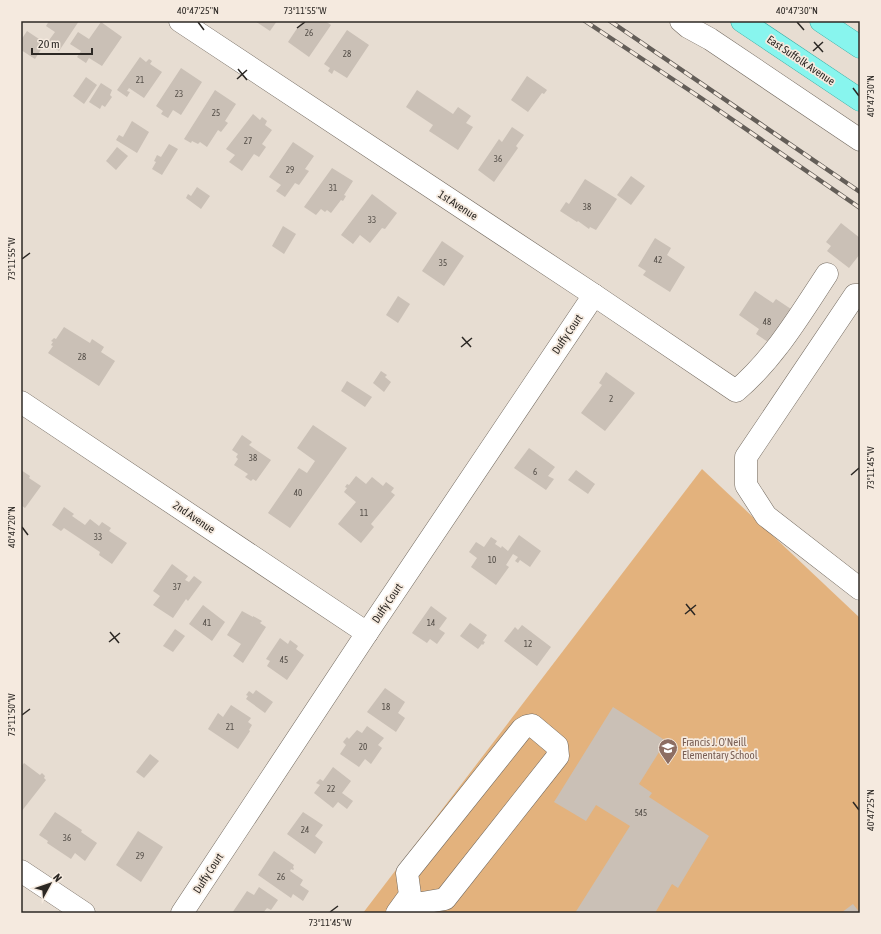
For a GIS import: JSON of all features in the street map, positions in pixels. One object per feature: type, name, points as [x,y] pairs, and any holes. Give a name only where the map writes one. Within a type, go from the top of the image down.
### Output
[{"type":"main road","name":"East Suffolk Avenue","points":[[742,21],[860,100]]},
{"type":"main road","points":[[821,21],[860,47]]},
{"type":"street","name":"1st Avenue","points":[[180,21],[594,294],[736,391],[752,377],[775,350],[827,274]]},
{"type":"street","points":[[681,21],[688,27],[728,50],[860,140]]},
{"type":"street","name":"Duffy Court","points":[[182,913],[594,294]]},
{"type":"street","points":[[860,295],[855,295],[746,457],[746,485],[766,516],[860,589]]},
{"type":"street","name":"2nd Avenue","points":[[21,402],[367,633]]},
{"type":"street","points":[[397,913],[410,895],[407,873],[522,728],[532,726],[557,746],[558,756],[445,900],[422,903],[414,913]]},
{"type":"street","points":[[21,871],[84,913]]},
{"type":"shaded area","name":"Francis J. O'Neill Elementary School","points":[[702,469],[860,618],[860,913],[363,913]]},
{"type":"building","points":[[49,21],[79,21],[59,51],[47,43],[55,32],[46,26]]},
{"type":"building","points":[[255,21],[277,21],[270,31]]},
{"type":"building","points":[[302,21],[325,21],[331,25],[309,57],[288,42]]},
{"type":"building","points":[[101,22],[122,37],[102,66],[89,58],[86,63],[77,57],[81,51],[70,44],[78,32],[89,39]]},
{"type":"building","points":[[347,30],[369,45],[347,78],[334,70],[332,74],[328,71],[330,68],[324,64]]},
{"type":"building","points":[[27,31],[45,43],[35,59],[21,50],[21,40]]},
{"type":"building","points":[[140,57],[146,62],[149,59],[152,61],[150,64],[162,72],[144,98],[129,88],[127,91],[130,92],[127,97],[117,90]]},
{"type":"building","points":[[181,68],[202,82],[181,115],[173,110],[168,118],[161,114],[163,111],[156,106]]},
{"type":"building","points":[[527,76],[547,90],[544,94],[542,93],[528,112],[511,100]]},
{"type":"building","points":[[86,77],[97,85],[84,104],[73,96]]},
{"type":"building","points":[[101,83],[112,90],[110,95],[112,97],[105,107],[102,105],[100,109],[89,102]]},
{"type":"building","points":[[215,90],[236,104],[225,121],[228,123],[221,132],[218,130],[207,147],[200,142],[198,144],[192,141],[191,143],[184,139]]},
{"type":"building","points":[[417,90],[453,114],[458,107],[471,116],[466,123],[473,127],[458,150],[429,131],[433,125],[406,107]]},
{"type":"building","points":[[253,114],[260,120],[262,117],[267,121],[265,125],[272,130],[262,144],[266,147],[259,157],[254,154],[242,171],[229,162],[235,155],[226,149]]},
{"type":"building","points":[[132,121],[149,132],[137,153],[116,140],[119,135],[123,137]]},
{"type":"building","points":[[512,127],[524,135],[516,146],[518,148],[494,182],[478,170],[499,139],[502,142]]},
{"type":"building","points":[[293,142],[314,156],[305,169],[309,171],[299,185],[295,183],[285,197],[276,191],[281,185],[269,177]]},
{"type":"building","points":[[169,144],[178,149],[162,175],[152,169],[156,162],[154,161],[157,155],[161,157]]},
{"type":"building","points":[[117,147],[128,156],[116,170],[106,161]]},
{"type":"building","points":[[332,168],[353,181],[344,195],[346,196],[343,201],[341,200],[331,213],[327,210],[325,212],[321,209],[316,215],[304,207]]},
{"type":"building","points":[[631,176],[645,186],[631,205],[617,195]]},
{"type":"building","points":[[585,179],[617,199],[596,230],[590,227],[589,229],[560,211],[566,202],[569,204]]},
{"type":"building","points":[[197,187],[210,196],[201,209],[186,198],[188,194],[191,196]]},
{"type":"building","points":[[372,194],[397,213],[385,229],[382,228],[370,243],[360,235],[353,244],[341,235]]},
{"type":"building","points":[[841,223],[860,238],[860,254],[849,268],[827,251],[831,246],[826,242]]},
{"type":"building","points":[[283,226],[296,234],[284,254],[272,246]]},
{"type":"building","points":[[655,238],[671,248],[667,255],[685,267],[670,292],[643,275],[646,271],[638,266]]},
{"type":"building","points":[[442,241],[464,256],[444,286],[422,271]]},
{"type":"building","points":[[755,291],[773,303],[776,299],[794,311],[771,344],[756,334],[759,329],[739,315]]},
{"type":"building","points":[[398,296],[410,304],[398,323],[386,315]]},
{"type":"building","points":[[64,327],[90,343],[92,339],[104,347],[101,352],[115,361],[99,386],[48,353],[53,346],[51,345],[53,342],[51,341],[54,338],[56,339]]},
{"type":"building","points":[[381,371],[387,375],[385,377],[391,382],[384,392],[373,383]]},
{"type":"building","points":[[606,372],[635,393],[605,431],[581,413],[602,385],[599,383]]},
{"type":"building","points":[[347,381],[372,397],[365,407],[341,391]]},
{"type":"building","points":[[313,425],[347,448],[290,528],[268,513],[299,468],[307,473],[315,461],[297,448]]},
{"type":"building","points":[[242,435],[252,442],[249,445],[271,460],[256,481],[253,479],[251,481],[245,477],[248,474],[234,465],[238,459],[236,457],[238,454],[232,450]]},
{"type":"building","points":[[529,448],[555,467],[548,476],[554,479],[546,490],[514,468]]},
{"type":"building","points":[[21,470],[30,476],[29,478],[41,486],[25,508],[21,505]]},
{"type":"building","points":[[576,470],[595,484],[588,494],[568,480]]},
{"type":"building","points":[[356,476],[366,484],[372,477],[383,486],[386,482],[394,488],[391,492],[395,495],[371,524],[374,527],[361,543],[338,524],[356,502],[344,492],[347,488],[345,487],[347,484],[349,485]]},
{"type":"building","points":[[64,507],[74,514],[72,516],[85,525],[90,519],[99,526],[102,522],[111,528],[109,531],[127,543],[112,564],[99,555],[100,552],[64,528],[61,531],[52,525]]},
{"type":"building","points":[[519,535],[541,551],[530,567],[520,560],[518,563],[515,561],[518,557],[513,554],[506,565],[509,567],[496,585],[471,567],[477,558],[469,552],[476,542],[484,547],[491,537],[497,541],[495,544],[501,548],[502,546],[508,551]]},
{"type":"building","points":[[172,564],[188,576],[185,580],[189,582],[194,576],[202,582],[188,601],[186,599],[173,618],[153,605],[160,596],[153,591]]},
{"type":"building","points":[[203,605],[225,622],[212,641],[189,624]]},
{"type":"building","points":[[431,606],[447,618],[439,629],[445,633],[437,644],[430,639],[427,643],[412,633]]},
{"type":"building","points":[[242,611],[262,621],[260,623],[266,627],[243,663],[233,656],[241,644],[227,635]]},
{"type":"building","points":[[470,623],[487,635],[483,641],[485,642],[478,649],[460,636]]},
{"type":"building","points":[[522,625],[551,647],[537,666],[504,641],[515,627],[518,630]]},
{"type":"building","points":[[175,629],[185,636],[173,652],[163,646]]},
{"type":"building","points":[[280,638],[288,644],[290,640],[298,646],[296,649],[304,655],[287,680],[267,666],[270,661],[266,659]]},
{"type":"building","points":[[385,688],[405,702],[398,713],[405,718],[396,732],[367,712]]},
{"type":"building","points":[[256,690],[273,702],[265,713],[246,699],[248,696],[246,695],[249,691],[253,694]]},
{"type":"building","points":[[231,705],[251,718],[248,722],[252,725],[249,730],[250,731],[238,749],[208,729],[218,713],[223,717]]},
{"type":"building","points":[[613,707],[666,741],[639,784],[652,793],[649,797],[709,836],[678,888],[672,884],[655,913],[575,913],[630,826],[596,805],[586,821],[554,802]]},
{"type":"building","points":[[367,726],[384,738],[378,745],[382,748],[371,764],[365,759],[359,767],[340,754],[346,745],[343,742],[347,737],[349,739],[357,730],[362,733]]},
{"type":"building","points":[[150,754],[159,761],[144,778],[136,772]]},
{"type":"building","points":[[24,763],[40,775],[42,773],[46,780],[21,812],[21,767]]},
{"type":"building","points":[[333,767],[351,781],[342,793],[353,801],[347,809],[338,802],[333,808],[314,793],[320,785],[316,783],[320,779],[323,781]]},
{"type":"building","points":[[55,812],[82,830],[81,832],[97,843],[85,861],[75,853],[71,859],[47,843],[48,841],[39,835]]},
{"type":"building","points":[[303,812],[323,825],[315,836],[323,842],[315,854],[287,834]]},
{"type":"building","points":[[138,831],[163,847],[141,882],[116,865]]},
{"type":"building","points":[[274,851],[294,865],[294,869],[291,869],[290,871],[303,880],[300,885],[309,891],[303,901],[293,894],[291,898],[258,875]]},
{"type":"building","points":[[259,887],[278,900],[271,910],[267,908],[263,913],[232,913],[247,891],[254,895]]},
{"type":"building","points":[[853,904],[860,913],[841,913]]},
{"type":"railway","points":[[585,21],[701,98],[860,208]]},
{"type":"railway","points":[[610,21],[860,192]]},
{"type":"place","name":"Francis J. O'Neill Elementary School","points":[[668,765]]}]
